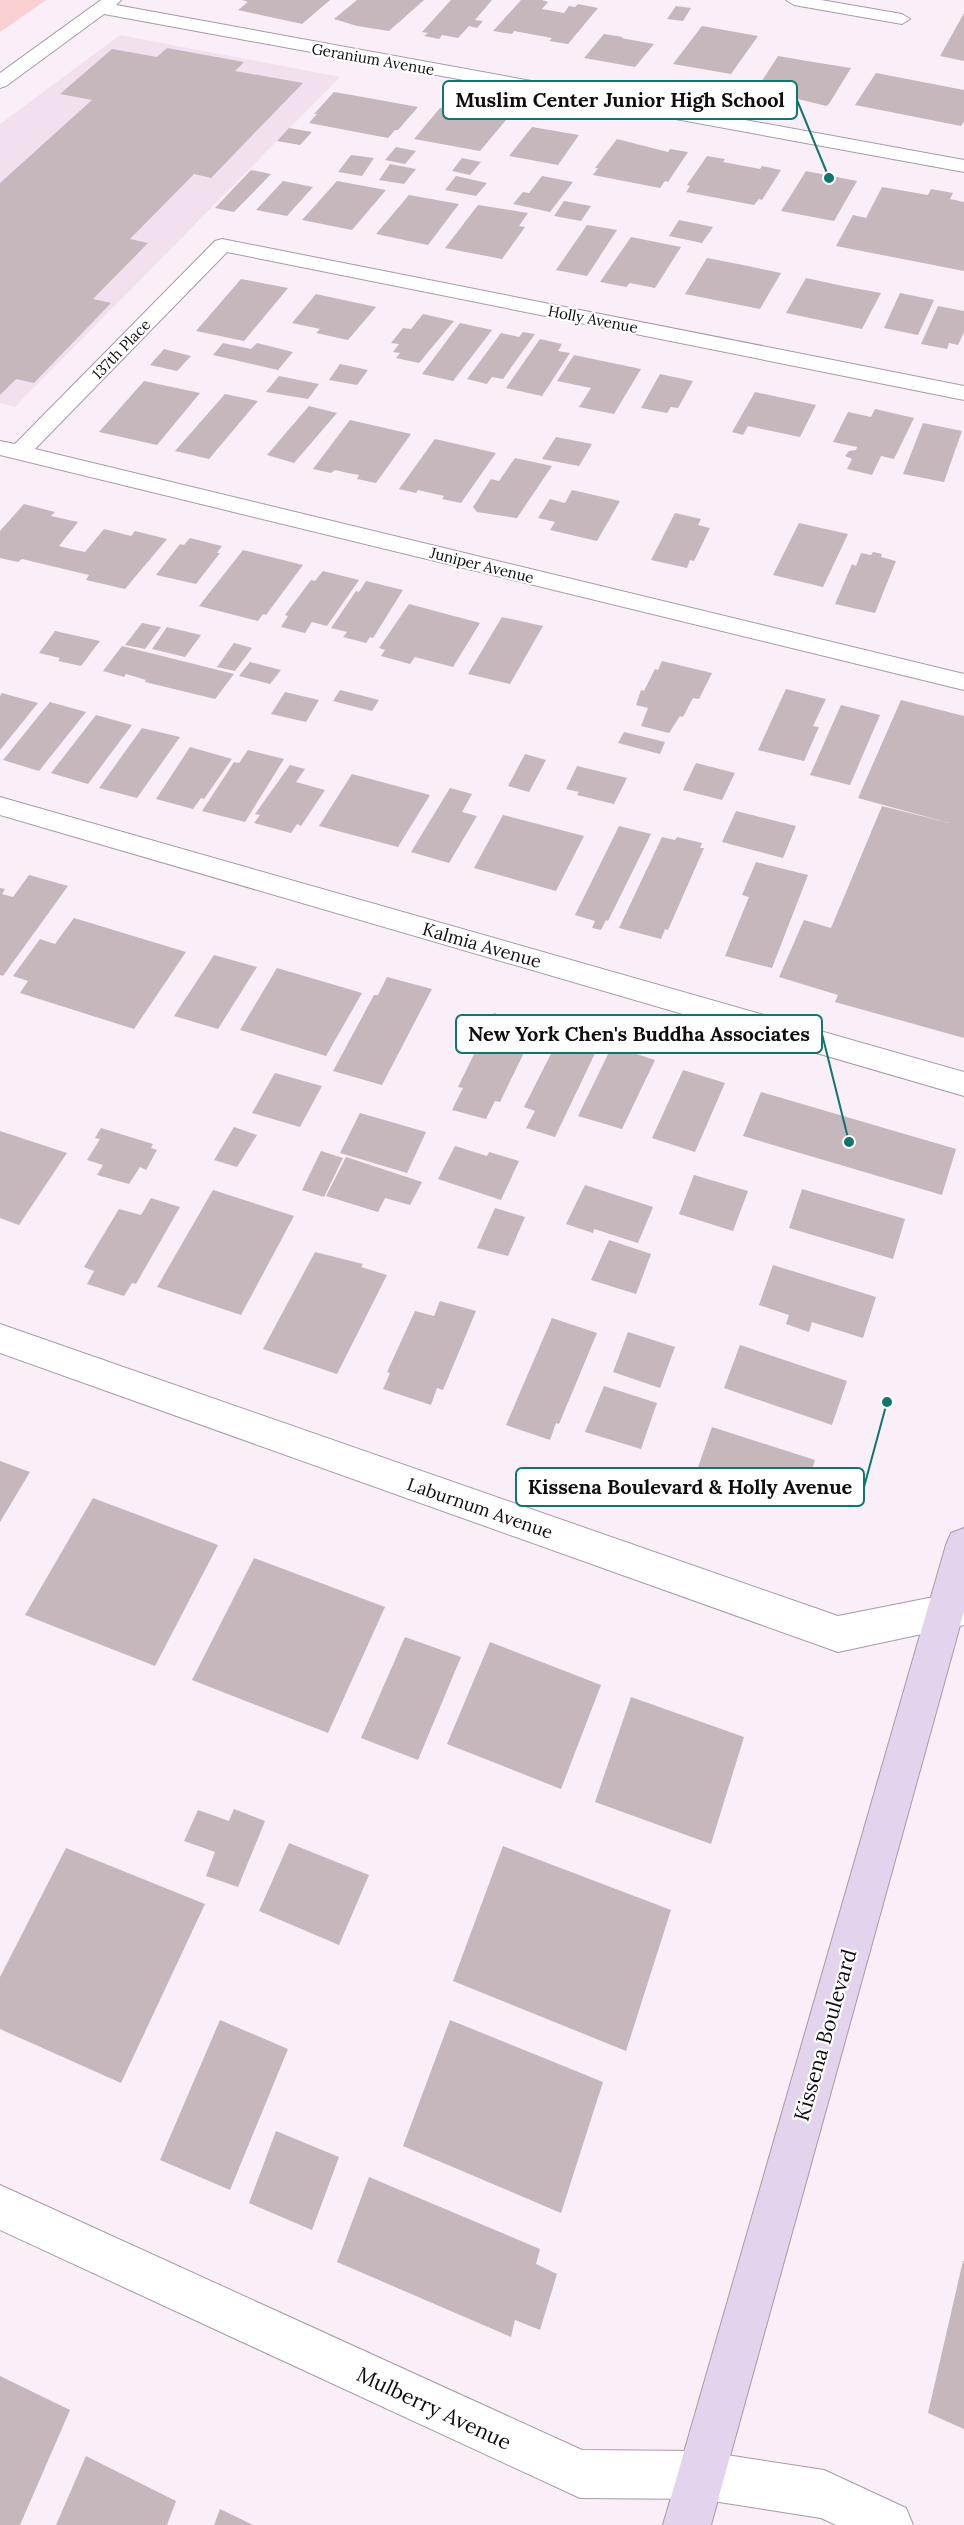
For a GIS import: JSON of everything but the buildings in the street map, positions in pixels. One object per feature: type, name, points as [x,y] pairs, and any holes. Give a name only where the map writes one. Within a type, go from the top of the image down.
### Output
[{"type":"main road","name":"Kissena Boulevard","points":[[687,2525],[954,1610],[964,1545]]},
{"type":"street","points":[[0,82],[106,4]]},
{"type":"street","name":"Geranium Avenue","points":[[106,4],[964,166]]},
{"type":"street","name":"Holly Avenue","points":[[222,244],[964,393]]},
{"type":"street","name":"137th Place","points":[[10,451],[222,244]]},
{"type":"street","name":"Juniper Avenue","points":[[10,451],[964,682]]},
{"type":"street","name":"Kalmia Avenue","points":[[0,807],[964,1084]]},
{"type":"street","name":"Laburnum Avenue","points":[[0,1338],[838,1634],[954,1610]]},
{"type":"street","name":"Mulberry Avenue","points":[[0,2207],[579,2474],[700,2475],[824,2494],[889,2525]]},
{"type":"lane","points":[[794,0],[902,19]]},
{"type":"shaded area","points":[[0,0],[46,0],[0,32]]},
{"type":"shaded area","points":[[120,35],[340,77],[15,407],[0,403],[0,124]]},
{"type":"place","name":"Muslim Center Junior High School","points":[[829,178]]},
{"type":"place","name":"New York Chen's Buddha Associates","points":[[849,1142]]},
{"type":"place","name":"Kissena Boulevard & Holly Avenue","points":[[887,1402]]}]
